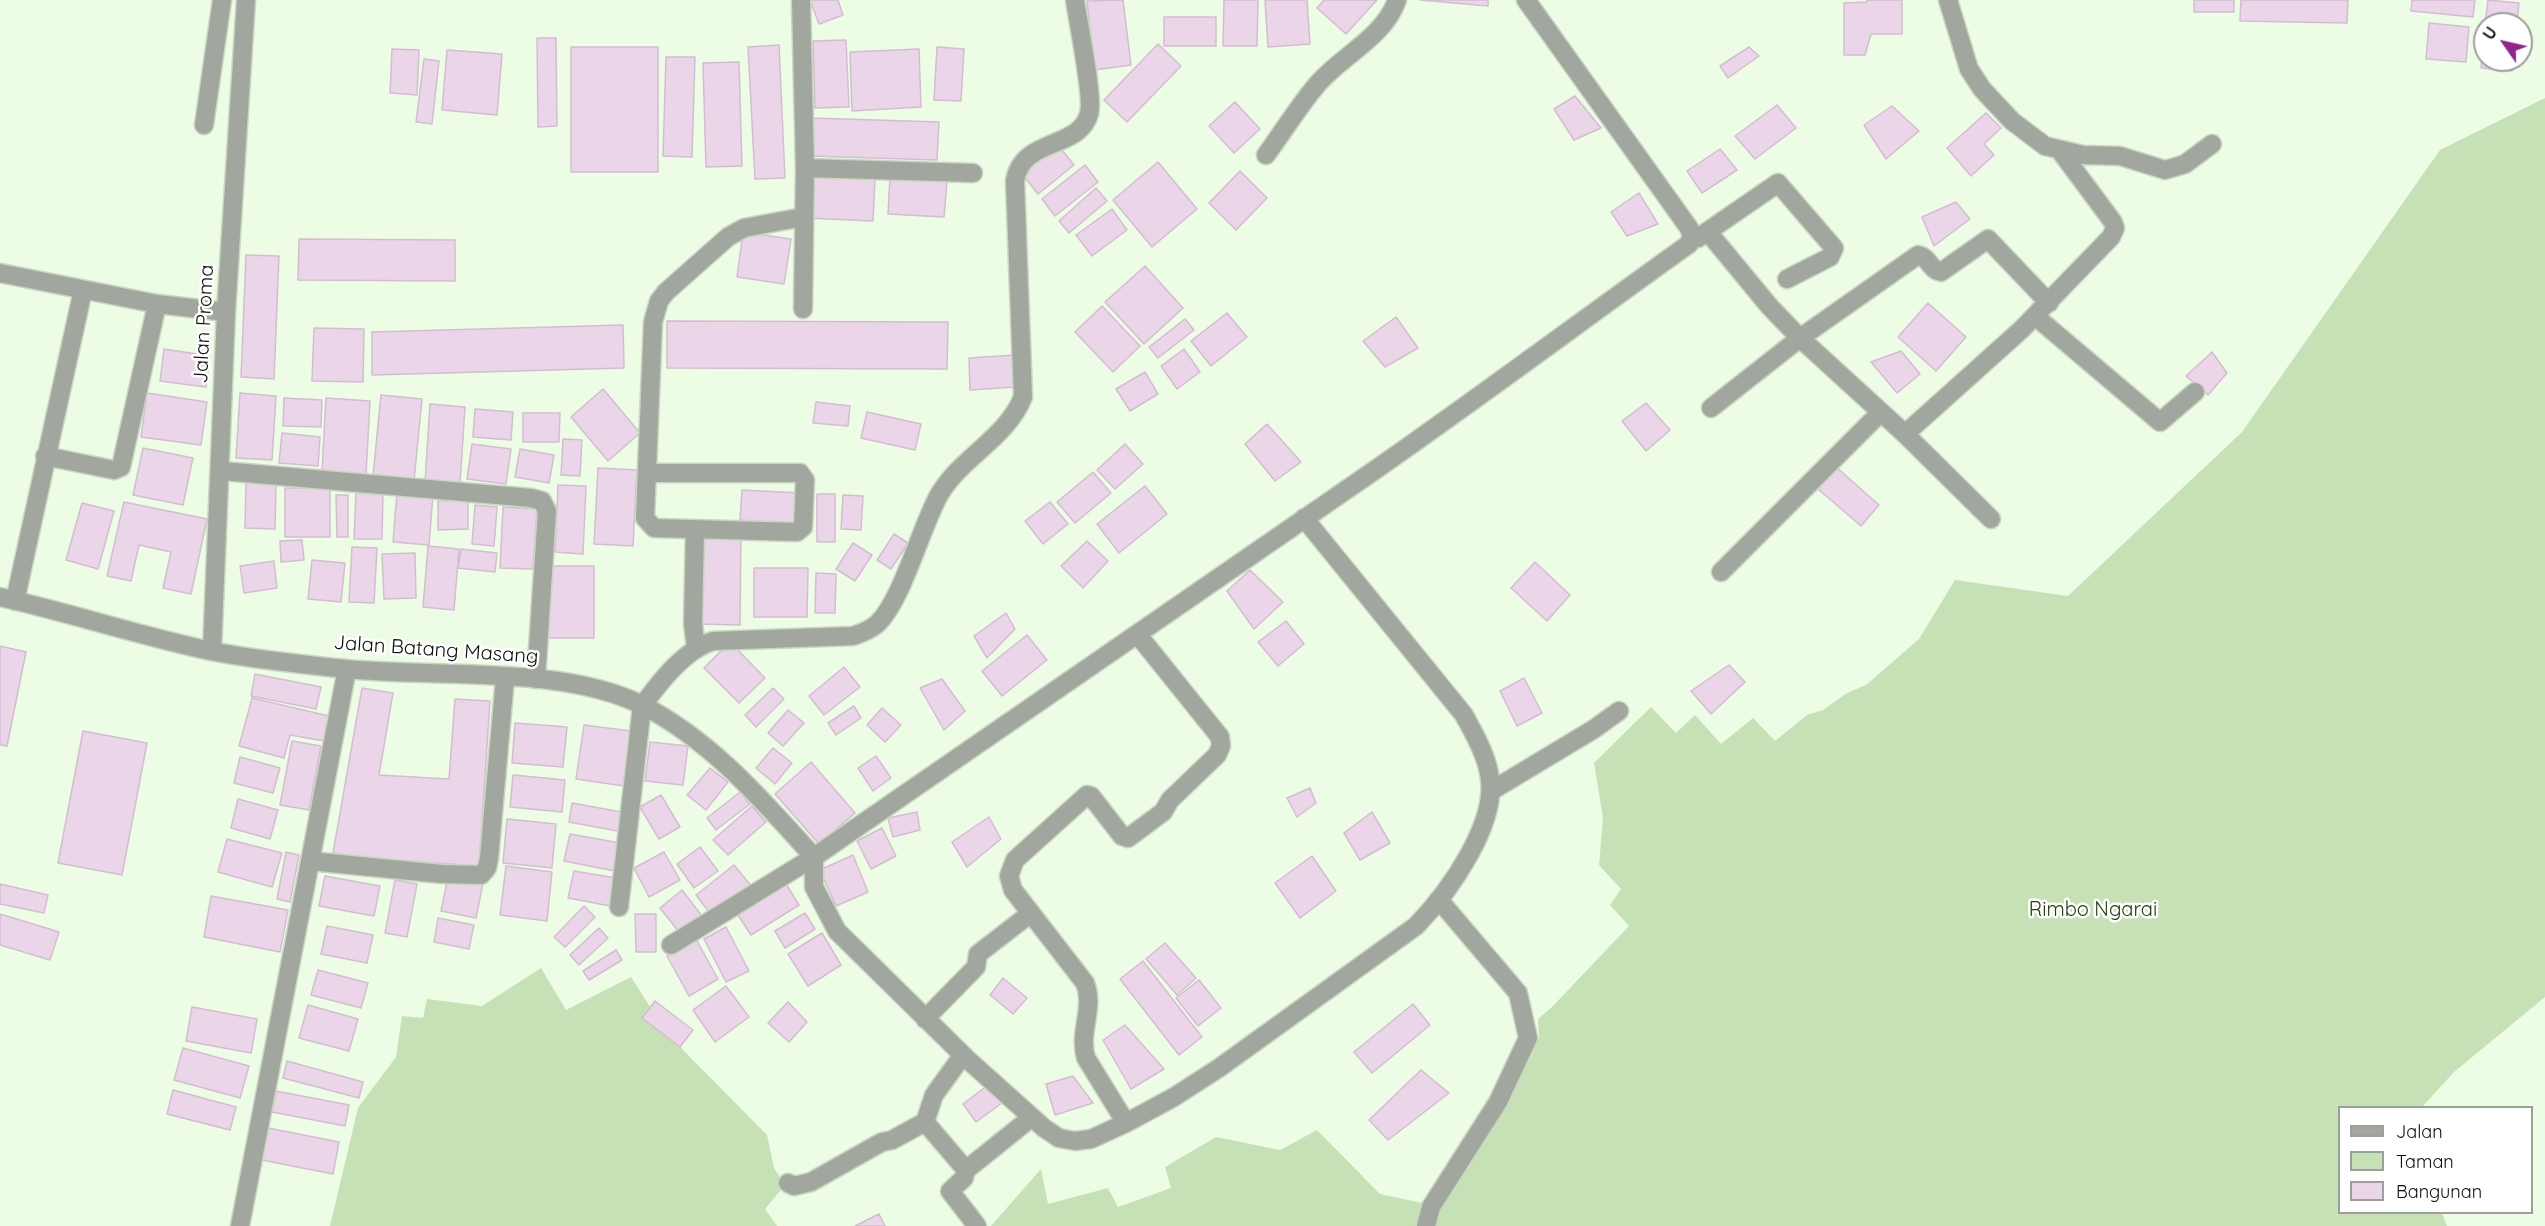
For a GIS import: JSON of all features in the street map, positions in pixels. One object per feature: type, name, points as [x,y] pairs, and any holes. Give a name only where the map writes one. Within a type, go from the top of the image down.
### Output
[{"type":"street","points":[[204,125],[222,0]]},
{"type":"street","name":"Jalan Proma","points":[[212,651],[222,471],[226,312],[246,0]]},
{"type":"street","points":[[801,0],[805,168],[803,309]]},
{"type":"street","points":[[619,907],[642,706],[696,648],[713,641],[853,636],[867,632],[888,610],[938,497],[949,479],[1005,428],[1017,412],[1023,397],[1015,181],[1017,169],[1022,161],[1034,152],[1080,129],[1090,112],[1075,0]]},
{"type":"street","points":[[1266,155],[1315,87],[1373,34],[1386,20],[1397,0]]},
{"type":"street","points":[[1526,0],[1689,228],[1692,236],[1689,244]]},
{"type":"street","points":[[1948,0],[1970,69],[1982,89],[2026,133],[2045,146],[2061,152],[2120,156],[2165,170],[2185,164],[2212,144]]},
{"type":"street","points":[[1905,434],[2049,303],[2111,237],[2115,228],[2061,152]]},
{"type":"street","points":[[805,168],[974,172]]},
{"type":"street","points":[[671,945],[814,857],[1138,635],[1778,183],[1834,248],[1830,257],[1787,279]]},
{"type":"street","points":[[647,473],[800,473],[805,480],[805,523],[797,532],[654,528],[645,518],[653,322],[659,301],[674,284],[736,232],[803,217]]},
{"type":"street","points":[[1708,232],[1770,307],[1800,338],[1905,434],[1991,519]]},
{"type":"street","points":[[1711,408],[1800,338],[1914,256],[1922,255],[1935,270],[1941,272],[1989,239],[2049,303]]},
{"type":"street","points":[[0,273],[157,304],[226,312]]},
{"type":"street","points":[[8,599],[45,456],[83,290]]},
{"type":"street","points":[[45,456],[114,470],[122,467],[157,304]]},
{"type":"street","points":[[2035,316],[2157,420],[2195,393]]},
{"type":"street","points":[[1721,572],[1881,412]]},
{"type":"street","points":[[222,471],[542,501],[547,511],[536,680]]},
{"type":"street","points":[[814,857],[814,887],[837,931],[963,1055],[1059,1138],[1075,1141],[1091,1139],[1126,1123],[1219,1068],[1416,926],[1440,901],[1460,872],[1482,823],[1491,791],[1490,774],[1481,746],[1464,715],[1304,518]]},
{"type":"street","points":[[695,529],[693,624],[696,648]]},
{"type":"street","name":"Jalan Batang Masang","points":[[8,599],[212,651],[347,669],[536,680],[588,686],[642,706],[702,744],[735,771],[814,857]]},
{"type":"street","points":[[1126,1123],[1086,1058],[1083,1048],[1090,995],[1085,983],[1013,890],[1009,876],[1010,869],[1022,853],[1087,795],[1091,795],[1122,836],[1128,838],[1162,812],[1170,800],[1217,754],[1221,746],[1220,737],[1138,635]]},
{"type":"street","points":[[240,1226],[347,669]]},
{"type":"street","points":[[310,861],[442,874],[481,875],[487,868],[489,858],[505,678]]},
{"type":"street","points":[[1491,791],[1594,729],[1618,711]]},
{"type":"street","points":[[1426,1226],[1431,1207],[1498,1102],[1528,1038],[1518,993],[1440,901]]},
{"type":"street","points":[[925,1018],[976,967],[978,954],[1031,912]]},
{"type":"street","points":[[788,1183],[794,1186],[811,1182],[882,1142],[892,1140],[926,1122],[934,1095],[963,1055]]},
{"type":"street","points":[[977,1226],[950,1191],[964,1178],[966,1170],[1032,1117]]},
{"type":"street","points":[[926,1122],[966,1170]]},
{"type":"green space","name":"Rimbo Ngarai","points":[[2545,98],[2545,997],[2454,1072],[2423,1106],[2338,1106],[2338,1214],[2442,1214],[2447,1226],[991,1226],[1041,1169],[1048,1204],[1108,1188],[1118,1207],[1171,1188],[1165,1167],[1216,1137],[1280,1150],[1317,1130],[1380,1194],[1427,1204],[1476,1127],[1531,1057],[1539,1037],[1538,1019],[1629,926],[1610,905],[1621,889],[1599,865],[1603,818],[1594,763],[1651,707],[1676,733],[1695,715],[1721,744],[1753,718],[1775,741],[1807,715],[1823,710],[1847,693],[1866,685],[1919,639],[1955,580],[2068,596],[2242,432],[2440,150]]},
{"type":"green space","points":[[541,968],[566,1010],[631,977],[656,1016],[684,1051],[767,1135],[774,1168],[785,1185],[765,1209],[777,1226],[330,1226],[358,1108],[396,1057],[402,1016],[423,1018],[427,999],[482,1006]]},
{"type":"building","points":[[810,0],[838,0],[843,15],[819,24]]},
{"type":"building","points":[[1123,0],[1131,65],[1095,70],[1087,1]]},
{"type":"building","points":[[1224,0],[1258,0],[1257,46],[1223,46]]},
{"type":"building","points":[[1265,0],[1307,0],[1310,44],[1268,47]]},
{"type":"building","points":[[1324,0],[1377,0],[1346,34],[1317,8]]},
{"type":"building","points":[[1420,0],[1488,0],[1488,6]]},
{"type":"building","points":[[1867,0],[1902,0],[1902,34],[1871,34],[1865,55],[1844,55],[1844,3],[1867,2]]},
{"type":"building","points":[[2194,0],[2234,0],[2234,12],[2194,12]]},
{"type":"building","points":[[2241,0],[2348,0],[2347,23],[2240,21]]},
{"type":"building","points":[[2412,0],[2475,0],[2473,17],[2411,11]]},
{"type":"building","points":[[2488,0],[2519,3],[2518,12],[2486,12]]},
{"type":"building","points":[[1164,17],[1216,17],[1216,46],[1164,46]]},
{"type":"building","points":[[2429,23],[2469,27],[2466,62],[2426,59]]},
{"type":"building","points":[[537,38],[556,38],[557,126],[538,127]]},
{"type":"building","points":[[846,40],[849,107],[815,108],[813,41]]},
{"type":"building","points":[[1158,44],[1181,66],[1127,122],[1104,100]]},
{"type":"building","points":[[779,45],[785,178],[755,179],[748,47]]},
{"type":"building","points":[[571,47],[658,47],[658,172],[571,172]]},
{"type":"building","points":[[937,47],[964,49],[961,101],[934,100]]},
{"type":"building","points":[[1749,47],[1759,56],[1728,78],[1720,66]]},
{"type":"building","points":[[392,49],[419,50],[417,95],[390,93]]},
{"type":"building","points":[[919,49],[921,107],[852,111],[850,52]]},
{"type":"building","points":[[447,50],[502,54],[497,115],[442,110]]},
{"type":"building","points":[[666,57],[695,57],[692,157],[663,156]]},
{"type":"building","points":[[424,59],[439,61],[432,124],[416,122]]},
{"type":"building","points":[[739,62],[742,166],[706,167],[703,63]]},
{"type":"building","points":[[1575,96],[1601,128],[1574,140],[1554,109]]},
{"type":"building","points":[[1235,102],[1260,129],[1234,153],[1209,126]]},
{"type":"building","points":[[1777,105],[1796,128],[1755,159],[1735,136]]},
{"type":"building","points":[[1892,106],[1919,131],[1886,159],[1864,125]]},
{"type":"building","points":[[1986,113],[2001,128],[1984,144],[1994,155],[1971,176],[1947,148]]},
{"type":"building","points":[[811,118],[939,122],[937,160],[809,156]]},
{"type":"building","points":[[1058,145],[1074,165],[1038,194],[1022,174]]},
{"type":"building","points":[[1720,149],[1737,170],[1702,193],[1687,171]]},
{"type":"building","points":[[1158,162],[1197,209],[1152,247],[1113,200]]},
{"type":"building","points":[[1085,165],[1098,182],[1055,216],[1042,199]]},
{"type":"building","points":[[1240,171],[1267,198],[1236,230],[1209,203]]},
{"type":"building","points":[[808,176],[875,179],[873,221],[806,218]]},
{"type":"building","points":[[890,177],[947,181],[944,217],[888,214]]},
{"type":"building","points":[[1096,188],[1107,201],[1069,233],[1059,221]]},
{"type":"building","points":[[1639,193],[1658,224],[1627,236],[1611,212]]},
{"type":"building","points":[[1956,202],[1970,219],[1934,246],[1922,217]]},
{"type":"building","points":[[1112,209],[1127,230],[1092,256],[1076,235]]},
{"type":"building","points":[[743,232],[791,239],[784,284],[737,277]]},
{"type":"building","points":[[299,239],[455,240],[455,281],[298,280]]},
{"type":"building","points":[[246,255],[279,256],[274,379],[241,377]]},
{"type":"building","points":[[1145,266],[1183,308],[1144,344],[1105,302]]},
{"type":"building","points":[[1928,303],[1966,337],[1936,371],[1898,337]]},
{"type":"building","points":[[1102,306],[1140,346],[1113,372],[1075,332]]},
{"type":"building","points":[[1227,313],[1247,337],[1211,366],[1191,341]]},
{"type":"building","points":[[1396,317],[1418,348],[1385,367],[1363,341]]},
{"type":"building","points":[[1185,319],[1194,330],[1158,358],[1149,347]]},
{"type":"building","points":[[667,321],[948,322],[947,369],[667,368]]},
{"type":"building","points":[[623,325],[624,368],[372,375],[372,332]]},
{"type":"building","points":[[314,328],[364,329],[363,382],[312,381]]},
{"type":"building","points":[[164,349],[210,356],[206,387],[160,381]]},
{"type":"building","points":[[1184,349],[1200,372],[1177,389],[1161,366]]},
{"type":"building","points":[[1901,351],[1920,374],[1897,393],[1871,362]]},
{"type":"building","points":[[2212,352],[2227,373],[2208,395],[2186,376]]},
{"type":"building","points":[[1015,355],[1016,387],[970,390],[969,358]]},
{"type":"building","points":[[1145,372],[1158,394],[1130,411],[1116,389]]},
{"type":"building","points":[[603,389],[640,433],[608,461],[571,417]]},
{"type":"building","points":[[147,393],[207,402],[201,445],[141,437]]},
{"type":"building","points":[[240,393],[276,396],[272,460],[236,458]]},
{"type":"building","points":[[381,395],[422,399],[414,481],[373,476]]},
{"type":"building","points":[[284,398],[322,400],[321,427],[283,426]]},
{"type":"building","points":[[326,398],[370,401],[366,474],[322,472]]},
{"type":"building","points":[[816,402],[850,406],[848,426],[813,423]]},
{"type":"building","points":[[1646,403],[1670,430],[1646,451],[1622,421]]},
{"type":"building","points":[[430,404],[465,407],[460,484],[425,482]]},
{"type":"building","points":[[475,409],[513,412],[511,440],[473,437]]},
{"type":"building","points":[[867,412],[921,424],[915,450],[861,438]]},
{"type":"building","points":[[523,413],[560,413],[559,442],[523,442]]},
{"type":"building","points":[[1267,424],[1301,462],[1275,481],[1245,444]]},
{"type":"building","points":[[282,433],[320,437],[318,466],[279,463]]},
{"type":"building","points":[[563,439],[582,440],[580,476],[561,475]]},
{"type":"building","points":[[472,444],[511,449],[506,484],[467,479]]},
{"type":"building","points":[[1125,444],[1143,464],[1115,489],[1097,470]]},
{"type":"building","points":[[143,448],[193,458],[183,505],[133,495]]},
{"type":"building","points":[[520,449],[554,455],[549,483],[515,477]]},
{"type":"building","points":[[1836,467],[1879,505],[1861,526],[1818,489]]},
{"type":"building","points":[[598,468],[637,470],[633,546],[594,544]]},
{"type":"building","points":[[1093,472],[1111,493],[1075,523],[1057,502]]},
{"type":"building","points":[[246,483],[276,483],[275,529],[245,528]]},
{"type":"building","points":[[558,485],[586,486],[583,554],[555,552]]},
{"type":"building","points":[[1145,486],[1167,514],[1119,553],[1097,524]]},
{"type":"building","points":[[285,488],[330,488],[330,537],[285,537]]},
{"type":"building","points":[[742,490],[801,493],[799,524],[740,520]]},
{"type":"building","points":[[397,492],[433,495],[429,545],[393,542]]},
{"type":"building","points":[[356,493],[383,494],[382,539],[354,539]]},
{"type":"building","points":[[817,494],[835,494],[835,542],[817,542]]},
{"type":"building","points":[[336,495],[348,495],[348,537],[337,537]]},
{"type":"building","points":[[843,495],[863,496],[861,530],[841,529]]},
{"type":"building","points":[[468,500],[468,529],[438,530],[438,501]]},
{"type":"building","points":[[124,502],[207,519],[191,594],[163,588],[171,552],[139,545],[131,581],[107,576]]},
{"type":"building","points":[[1050,502],[1068,524],[1043,544],[1025,521]]},
{"type":"building","points":[[82,503],[114,511],[98,569],[66,560]]},
{"type":"building","points":[[475,505],[497,507],[494,546],[472,544]]},
{"type":"building","points":[[503,507],[537,509],[533,569],[500,568]]},
{"type":"building","points":[[698,531],[741,531],[740,625],[696,624]]},
{"type":"building","points":[[894,534],[908,543],[891,569],[877,560]]},
{"type":"building","points":[[302,540],[304,560],[281,562],[280,541]]},
{"type":"building","points":[[1087,541],[1108,561],[1083,588],[1061,566]]},
{"type":"building","points":[[853,543],[872,555],[855,581],[836,569]]},
{"type":"building","points":[[428,546],[459,549],[454,610],[423,607]]},
{"type":"building","points":[[352,547],[377,548],[374,603],[349,602]]},
{"type":"building","points":[[461,549],[497,553],[495,572],[458,568]]},
{"type":"building","points":[[415,553],[416,598],[384,599],[382,554]]},
{"type":"building","points":[[312,560],[345,563],[341,602],[308,599]]},
{"type":"building","points":[[274,561],[277,588],[244,593],[240,566]]},
{"type":"building","points":[[1535,562],[1570,595],[1547,621],[1511,588]]},
{"type":"building","points":[[548,566],[594,566],[594,638],[548,638]]},
{"type":"building","points":[[754,568],[808,568],[807,617],[754,617]]},
{"type":"building","points":[[1250,570],[1283,602],[1254,629],[1227,591]]},
{"type":"building","points":[[816,573],[836,574],[835,613],[815,613]]},
{"type":"building","points":[[1006,613],[1015,629],[987,658],[974,636]]},
{"type":"building","points":[[1286,621],[1304,644],[1278,666],[1258,642]]},
{"type":"building","points":[[1027,635],[1047,660],[1002,696],[982,671]]},
{"type":"building","points":[[730,642],[765,678],[739,703],[704,668]]},
{"type":"building","points":[[0,646],[26,652],[7,746],[0,745]]},
{"type":"building","points":[[1729,665],[1745,682],[1711,714],[1691,691]]},
{"type":"building","points":[[844,667],[860,687],[824,715],[809,696]]},
{"type":"building","points":[[255,674],[321,687],[316,709],[251,696]]},
{"type":"building","points":[[1524,678],[1542,713],[1517,726],[1500,691]]},
{"type":"building","points":[[942,679],[965,711],[944,730],[920,688]]},
{"type":"building","points":[[362,688],[393,693],[379,775],[449,779],[455,699],[490,701],[479,866],[364,858],[333,853]]},
{"type":"building","points":[[773,688],[784,699],[756,727],[745,715]]},
{"type":"building","points":[[252,698],[329,716],[324,741],[290,735],[284,758],[239,746]]},
{"type":"building","points":[[854,706],[861,718],[836,735],[828,723]]},
{"type":"building","points":[[882,708],[901,725],[885,742],[867,725]]},
{"type":"building","points":[[788,710],[804,723],[783,746],[768,733]]},
{"type":"building","points":[[515,723],[567,727],[563,767],[512,763]]},
{"type":"building","points":[[584,725],[631,731],[624,786],[576,779]]},
{"type":"building","points":[[83,731],[147,743],[122,875],[58,863]]},
{"type":"building","points":[[292,741],[321,746],[309,810],[280,805]]},
{"type":"building","points":[[650,742],[688,746],[683,785],[645,781]]},
{"type":"building","points":[[773,748],[792,763],[775,784],[756,768]]},
{"type":"building","points":[[876,756],[891,778],[873,791],[858,768]]},
{"type":"building","points":[[240,757],[280,768],[273,793],[234,783]]},
{"type":"building","points":[[811,762],[855,813],[819,844],[775,794]]},
{"type":"building","points":[[710,768],[728,782],[706,810],[687,795]]},
{"type":"building","points":[[513,775],[565,780],[562,812],[510,807]]},
{"type":"building","points":[[1310,788],[1316,803],[1297,817],[1287,798]]},
{"type":"building","points":[[740,792],[750,804],[716,830],[707,818]]},
{"type":"building","points":[[661,795],[680,827],[659,839],[640,807]]},
{"type":"building","points":[[238,799],[278,810],[270,839],[231,828]]},
{"type":"building","points":[[572,803],[627,813],[623,832],[569,822]]},
{"type":"building","points":[[752,806],[766,822],[728,855],[713,840]]},
{"type":"building","points":[[917,812],[920,830],[893,837],[888,818]]},
{"type":"building","points":[[1372,812],[1390,843],[1360,860],[1344,833]]},
{"type":"building","points":[[989,817],[1001,839],[967,867],[952,842]]},
{"type":"building","points":[[507,819],[556,824],[552,868],[503,863]]},
{"type":"building","points":[[882,828],[896,856],[871,869],[857,841]]},
{"type":"building","points":[[570,834],[620,843],[615,871],[564,861]]},
{"type":"building","points":[[227,839],[282,853],[272,887],[218,872]]},
{"type":"building","points":[[700,847],[718,871],[694,888],[677,864]]},
{"type":"building","points":[[286,852],[299,855],[290,902],[277,899]]},
{"type":"building","points":[[664,852],[680,880],[649,897],[634,868]]},
{"type":"building","points":[[853,855],[868,892],[836,906],[820,870]]},
{"type":"building","points":[[1312,856],[1336,891],[1300,918],[1275,883]]},
{"type":"building","points":[[734,865],[752,887],[713,917],[696,895]]},
{"type":"building","points":[[506,866],[552,872],[547,921],[500,915]]},
{"type":"building","points":[[574,871],[616,878],[610,906],[568,898]]},
{"type":"building","points":[[325,876],[380,886],[374,916],[319,906]]},
{"type":"building","points":[[448,877],[483,883],[476,918],[441,911]]},
{"type":"building","points":[[395,880],[417,884],[407,937],[385,933]]},
{"type":"building","points":[[0,884],[48,895],[44,913],[0,904]]},
{"type":"building","points":[[786,884],[799,905],[751,935],[738,915]]},
{"type":"building","points":[[682,890],[705,920],[683,937],[660,908]]},
{"type":"building","points":[[211,896],[288,910],[280,952],[204,937]]},
{"type":"building","points":[[584,906],[595,917],[565,947],[554,937]]},
{"type":"building","points":[[805,913],[815,929],[785,948],[775,931]]},
{"type":"building","points":[[0,914],[59,932],[50,960],[0,945]]},
{"type":"building","points":[[635,914],[656,914],[656,952],[636,952]]},
{"type":"building","points":[[438,918],[474,925],[469,949],[434,942]]},
{"type":"building","points":[[327,926],[373,935],[367,963],[321,954]]},
{"type":"building","points":[[726,927],[749,971],[726,982],[704,939]]},
{"type":"building","points":[[599,928],[608,938],[579,965],[570,955]]},
{"type":"building","points":[[822,933],[841,965],[808,986],[788,954]]},
{"type":"building","points":[[696,939],[718,979],[689,996],[667,956]]},
{"type":"building","points":[[1165,943],[1196,978],[1177,995],[1146,959]]},
{"type":"building","points":[[616,950],[622,960],[589,980],[583,971]]},
{"type":"building","points":[[1143,961],[1202,1037],[1179,1055],[1120,979]]},
{"type":"building","points":[[318,970],[368,983],[361,1008],[311,995]]},
{"type":"building","points":[[1003,978],[1027,998],[1013,1014],[990,995]]},
{"type":"building","points":[[1199,980],[1221,1008],[1198,1026],[1176,998]]},
{"type":"building","points":[[726,986],[749,1017],[715,1042],[693,1010]]},
{"type":"building","points":[[655,1001],[693,1030],[680,1047],[642,1018]]},
{"type":"building","points":[[788,1002],[807,1022],[789,1042],[768,1023]]},
{"type":"building","points":[[1413,1004],[1430,1025],[1372,1073],[1354,1052]]},
{"type":"building","points":[[308,1005],[358,1019],[349,1051],[299,1038]]},
{"type":"building","points":[[192,1007],[257,1019],[251,1053],[186,1041]]},
{"type":"building","points":[[1125,1025],[1164,1069],[1131,1089],[1103,1040]]},
{"type":"building","points":[[183,1048],[249,1066],[240,1098],[174,1080]]},
{"type":"building","points":[[287,1061],[363,1082],[359,1098],[283,1078]]},
{"type":"building","points":[[1421,1070],[1449,1093],[1388,1140],[1369,1120]]},
{"type":"building","points":[[1073,1076],[1093,1103],[1055,1115],[1046,1084]]},
{"type":"building","points":[[988,1085],[1002,1103],[976,1122],[963,1104]]},
{"type":"building","points":[[173,1090],[236,1107],[230,1130],[167,1114]]},
{"type":"building","points":[[276,1091],[349,1105],[345,1126],[272,1112]]},
{"type":"building","points":[[263,1127],[339,1142],[333,1174],[257,1159]]},
{"type":"building","points":[[879,1214],[885,1226],[855,1226]]}]
